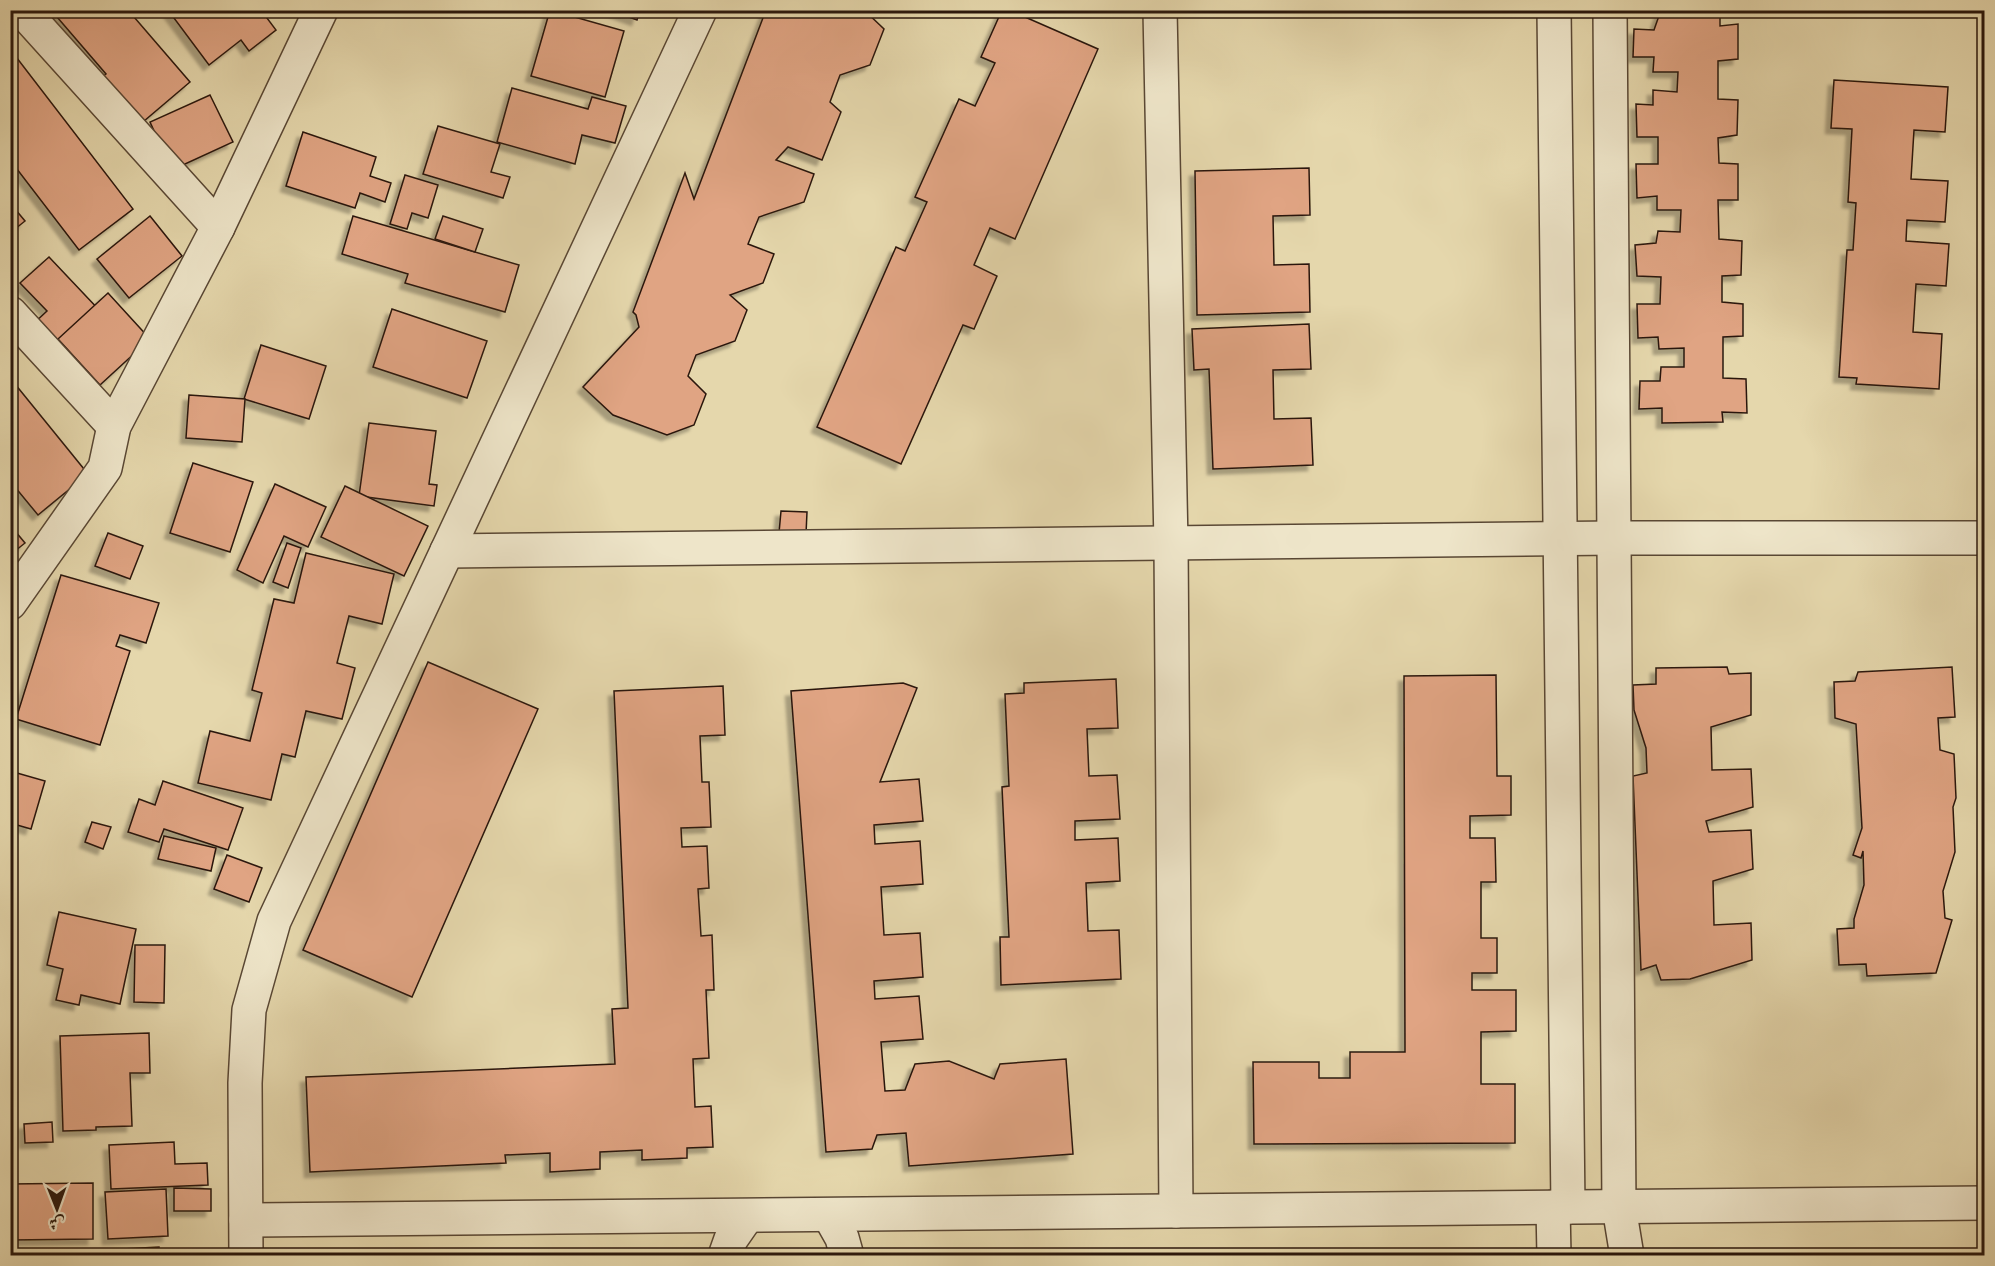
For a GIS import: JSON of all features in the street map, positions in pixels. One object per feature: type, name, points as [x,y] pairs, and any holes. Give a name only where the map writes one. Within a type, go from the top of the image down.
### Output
[{"type":"street","points":[[22,10],[218,227]]},
{"type":"street","points":[[246,1256],[245,1083],[249,1010],[274,921],[700,10]]},
{"type":"street","points":[[1161,10],[1171,544],[1176,1211]]},
{"type":"street","points":[[1554,10],[1562,539],[1561,1207],[1554,1256]]},
{"type":"street","points":[[1610,10],[1619,1207],[1627,1256]]},
{"type":"street","points":[[10,603],[105,468],[114,426],[218,227],[310,17]]},
{"type":"street","points":[[10,313],[114,426]]},
{"type":"street","points":[[447,551],[1615,538],[1984,538]]},
{"type":"street","points":[[246,1220],[1984,1203]]},
{"type":"street","points":[[829,1215],[842,1239],[847,1256]]},
{"type":"street","points":[[725,1256],[731,1239],[747,1216]]},
{"type":"building","points":[[51,10],[128,10],[190,82],[137,127],[97,81],[106,74]]},
{"type":"building","points":[[168,10],[261,10],[276,30],[249,51],[241,40],[209,65]]},
{"type":"building","points":[[550,10],[624,31],[605,97],[531,76]]},
{"type":"building","points":[[610,10],[640,10],[637,20]]},
{"type":"building","points":[[766,10],[864,10],[884,29],[870,65],[840,75],[830,102],[841,112],[822,160],[788,147],[776,160],[814,174],[804,202],[759,217],[748,244],[774,254],[763,283],[730,295],[747,310],[735,341],[696,355],[688,376],[706,394],[694,425],[667,435],[613,415],[583,387],[639,327],[633,312],[685,173],[694,199]]},
{"type":"building","points":[[1002,10],[1009,10],[1098,49],[1015,239],[990,228],[974,265],[997,276],[974,329],[963,325],[901,464],[817,427],[896,247],[905,251],[927,202],[915,197],[959,99],[975,106],[995,63],[981,57]]},
{"type":"building","points":[[1661,10],[1720,10],[1720,26],[1738,24],[1738,59],[1718,61],[1718,99],[1738,100],[1737,135],[1718,138],[1719,163],[1738,164],[1738,200],[1718,200],[1719,239],[1742,241],[1741,275],[1722,276],[1722,302],[1743,304],[1743,336],[1723,337],[1723,378],[1746,379],[1747,413],[1722,412],[1723,422],[1662,423],[1662,408],[1639,409],[1640,381],[1660,381],[1661,367],[1684,367],[1684,348],[1659,349],[1658,337],[1638,338],[1637,304],[1660,304],[1661,277],[1637,276],[1635,245],[1656,243],[1658,231],[1680,232],[1681,210],[1657,210],[1657,196],[1637,198],[1636,164],[1658,164],[1658,137],[1637,137],[1636,104],[1653,105],[1653,90],[1677,92],[1678,72],[1653,72],[1654,57],[1633,57],[1634,29],[1654,30]]},
{"type":"building","points":[[10,49],[133,209],[79,250],[10,160]]},
{"type":"building","points":[[1834,80],[1948,87],[1945,132],[1914,130],[1911,179],[1948,181],[1945,222],[1907,220],[1906,241],[1949,244],[1946,286],[1916,284],[1913,332],[1942,334],[1939,389],[1856,384],[1857,378],[1839,377],[1847,250],[1853,250],[1856,203],[1848,202],[1852,129],[1831,128]]},
{"type":"building","points":[[512,88],[588,109],[592,97],[626,106],[615,143],[582,135],[575,164],[497,142]]},
{"type":"building","points":[[210,95],[233,142],[172,170],[150,122]]},
{"type":"building","points":[[438,126],[500,144],[491,172],[510,177],[503,198],[423,174]]},
{"type":"building","points":[[303,132],[376,157],[370,176],[391,183],[385,202],[360,193],[355,208],[286,186]]},
{"type":"building","points":[[1309,168],[1310,215],[1273,216],[1274,265],[1309,264],[1310,312],[1197,315],[1195,171]]},
{"type":"building","points":[[405,175],[438,185],[428,218],[412,213],[407,229],[390,224]]},
{"type":"building","points":[[10,203],[25,221],[10,233]]},
{"type":"building","points":[[150,216],[182,256],[129,298],[97,259]]},
{"type":"building","points":[[353,216],[519,265],[505,312],[405,283],[408,274],[342,254]]},
{"type":"building","points":[[443,216],[483,229],[475,252],[435,239]]},
{"type":"building","points":[[49,257],[101,312],[56,353],[31,326],[47,311],[20,283]]},
{"type":"building","points":[[108,293],[150,339],[100,385],[58,339]]},
{"type":"building","points":[[392,309],[487,341],[467,398],[373,367]]},
{"type":"building","points":[[1309,324],[1311,369],[1273,370],[1274,419],[1311,418],[1313,465],[1213,469],[1209,369],[1194,370],[1192,329]]},
{"type":"building","points":[[261,345],[326,366],[309,419],[244,399]]},
{"type":"building","points":[[15,384],[88,474],[38,515],[10,481],[10,388]]},
{"type":"building","points":[[189,395],[245,399],[242,442],[186,438]]},
{"type":"building","points":[[369,423],[436,431],[429,484],[437,485],[434,506],[359,496]]},
{"type":"building","points":[[193,463],[253,482],[230,552],[170,533]]},
{"type":"building","points":[[275,484],[326,507],[308,547],[284,536],[263,583],[237,570]]},
{"type":"building","points":[[345,486],[428,526],[404,576],[321,537]]},
{"type":"building","points":[[781,511],[807,512],[806,534],[779,533]]},
{"type":"building","points":[[10,525],[25,543],[10,555]]},
{"type":"building","points":[[108,533],[143,546],[130,579],[95,566]]},
{"type":"building","points":[[287,543],[301,548],[288,588],[273,582]]},
{"type":"building","points":[[306,553],[394,574],[382,624],[349,616],[337,663],[355,668],[342,719],[306,711],[295,757],[282,754],[271,800],[198,783],[210,731],[250,741],[262,693],[252,690],[274,599],[294,603]]},
{"type":"building","points":[[61,575],[159,603],[146,643],[120,635],[116,646],[130,651],[100,745],[16,719]]},
{"type":"building","points":[[428,662],[538,709],[412,997],[303,950]]},
{"type":"building","points":[[1727,667],[1729,674],[1751,673],[1751,715],[1711,727],[1712,770],[1751,769],[1753,807],[1706,821],[1709,832],[1751,830],[1753,869],[1713,881],[1714,925],[1751,923],[1752,960],[1690,979],[1661,980],[1656,965],[1641,970],[1633,776],[1647,773],[1646,748],[1634,710],[1633,685],[1656,684],[1656,668]]},
{"type":"building","points":[[1952,667],[1955,717],[1938,718],[1940,750],[1954,754],[1955,852],[1943,891],[1945,918],[1952,920],[1936,973],[1867,976],[1866,964],[1839,965],[1837,929],[1854,928],[1854,919],[1864,885],[1863,851],[1861,858],[1853,855],[1862,828],[1856,724],[1835,718],[1834,682],[1855,681],[1858,672]]},
{"type":"building","points":[[1496,675],[1497,776],[1511,776],[1511,815],[1470,816],[1470,838],[1495,838],[1496,882],[1481,882],[1481,938],[1497,938],[1497,973],[1472,973],[1472,990],[1516,990],[1516,1031],[1481,1032],[1481,1084],[1515,1084],[1515,1143],[1254,1144],[1253,1062],[1319,1062],[1319,1078],[1350,1078],[1350,1052],[1405,1052],[1404,676]]},
{"type":"building","points":[[1116,679],[1118,728],[1087,729],[1089,776],[1117,775],[1120,819],[1075,821],[1075,840],[1118,838],[1120,881],[1086,883],[1088,931],[1119,930],[1121,979],[1001,985],[1000,937],[1009,937],[1002,787],[1009,786],[1005,694],[1024,693],[1024,683]]},
{"type":"building","points":[[903,683],[917,688],[880,782],[919,779],[923,821],[874,825],[875,844],[920,841],[923,884],[881,887],[884,935],[920,933],[923,977],[874,981],[875,999],[919,996],[923,1039],[881,1042],[885,1091],[905,1090],[915,1064],[949,1061],[994,1079],[1000,1064],[1066,1059],[1073,1154],[909,1166],[906,1133],[877,1135],[872,1149],[826,1152],[791,691]]},
{"type":"building","points":[[723,686],[725,735],[700,736],[702,782],[709,782],[711,827],[681,828],[682,847],[707,846],[709,888],[698,889],[701,936],[712,935],[714,990],[706,990],[709,1058],[693,1059],[695,1107],[711,1106],[713,1147],[687,1148],[687,1158],[642,1160],[642,1150],[600,1152],[600,1169],[550,1172],[550,1153],[505,1155],[506,1163],[310,1172],[306,1077],[615,1064],[612,1009],[628,1008],[614,691]]},
{"type":"building","points":[[10,771],[45,781],[31,829],[10,823]]},
{"type":"building","points":[[163,781],[243,808],[228,850],[164,829],[159,842],[128,832],[139,799],[155,805]]},
{"type":"building","points":[[92,822],[111,827],[103,849],[85,842]]},
{"type":"building","points":[[164,836],[216,848],[211,871],[158,859]]},
{"type":"building","points":[[227,855],[262,868],[249,902],[214,889]]},
{"type":"building","points":[[59,912],[136,929],[120,1004],[81,995],[79,1005],[56,1000],[63,969],[47,965]]},
{"type":"building","points":[[135,945],[165,945],[164,1003],[134,1002]]},
{"type":"building","points":[[149,1033],[150,1073],[130,1073],[132,1126],[63,1131],[60,1036]]},
{"type":"building","points":[[52,1122],[53,1142],[25,1143],[24,1124]]},
{"type":"building","points":[[174,1142],[175,1164],[207,1163],[208,1185],[111,1189],[109,1145]]},
{"type":"building","points":[[93,1183],[93,1239],[10,1240],[10,1184]]},
{"type":"building","points":[[174,1188],[211,1189],[211,1211],[174,1211]]},
{"type":"building","points":[[166,1189],[168,1236],[108,1239],[105,1192]]},
{"type":"building","points":[[159,1247],[160,1256],[10,1256],[10,1255]]}]
